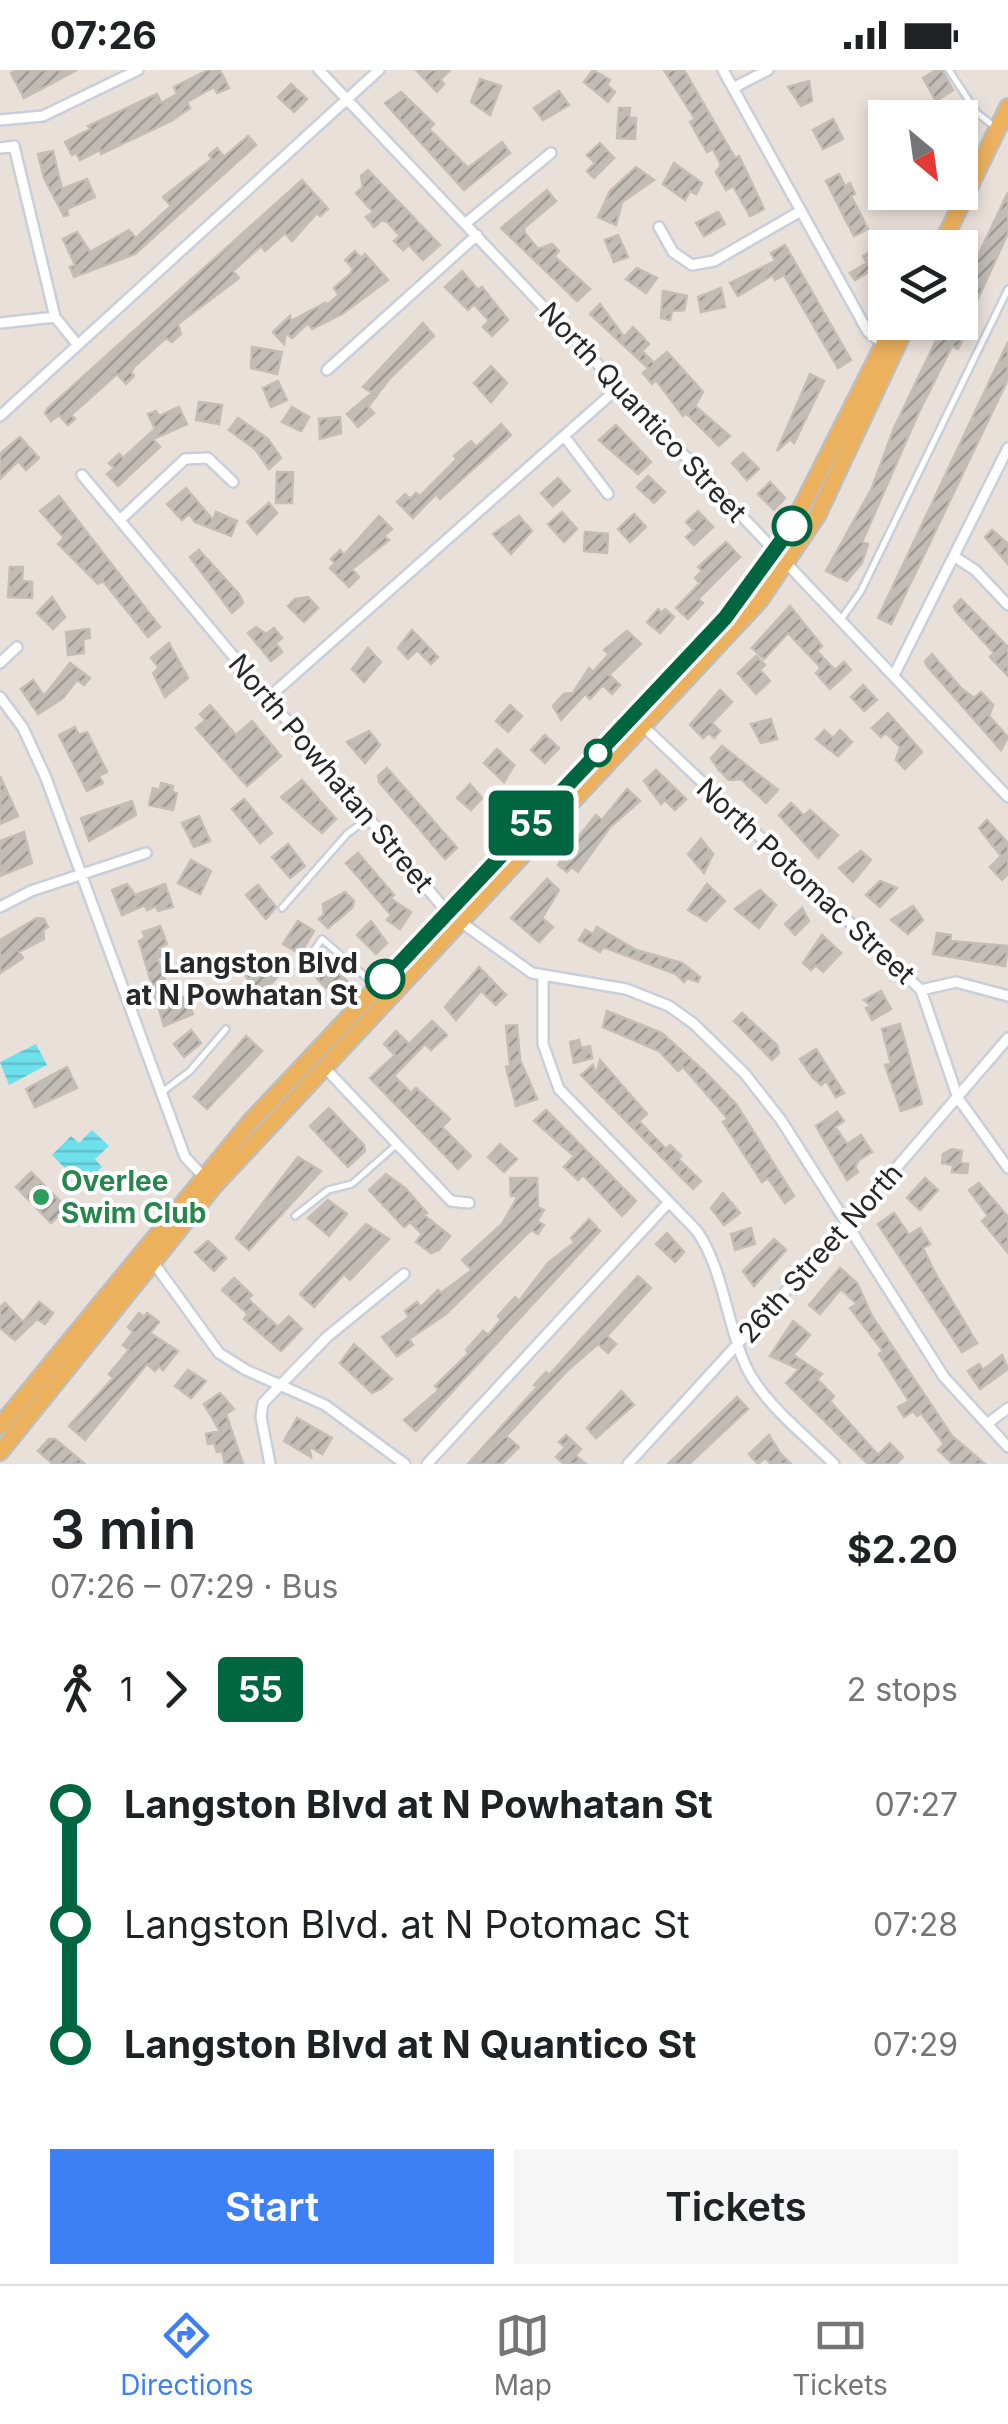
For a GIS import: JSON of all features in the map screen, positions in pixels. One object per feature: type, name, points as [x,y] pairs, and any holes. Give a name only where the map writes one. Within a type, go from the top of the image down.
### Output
[{"type":"main road","points":[[949,230],[1008,107]]},
{"type":"main road","points":[[208,1181],[324,1067],[455,916],[639,722],[738,626],[782,557],[817,516],[892,340]]},
{"type":"main road","points":[[890,348],[896,340]]},
{"type":"main road","points":[[0,1426],[378,987],[455,916]]},
{"type":"main road","points":[[0,1455],[148,1254]]},
{"type":"street","points":[[0,120],[43,116],[138,70]]},
{"type":"street","name":"North Quantico Street","points":[[320,70],[1008,797]]},
{"type":"street","points":[[0,416],[379,70]]},
{"type":"street","points":[[724,70],[868,332],[890,348]]},
{"type":"street","points":[[733,88],[768,70]]},
{"type":"street","points":[[0,148],[14,146],[55,316],[78,344]]},
{"type":"street","points":[[466,223],[551,153]]},
{"type":"street","points":[[659,227],[674,252],[692,265],[714,261],[799,212]]},
{"type":"street","points":[[327,370],[477,235]]},
{"type":"street","points":[[0,323],[55,316]]},
{"type":"street","points":[[268,698],[618,388]]},
{"type":"street","points":[[564,436],[608,494]]},
{"type":"street","points":[[894,675],[1008,448]]},
{"type":"street","points":[[122,518],[185,459],[208,458],[234,482]]},
{"type":"street","name":"North Powhatan Street","points":[[82,475],[122,518],[367,819],[455,916],[526,969],[632,990],[691,1021],[762,1094],[944,1377],[1008,1447]]},
{"type":"street","points":[[955,558],[974,570],[1008,605]]},
{"type":"street","points":[[0,663],[17,647]]},
{"type":"street","points":[[0,697],[22,728],[38,761],[186,1158],[208,1181]]},
{"type":"street","name":"North Potomac Street","points":[[639,722],[922,990],[958,1098],[1008,1168]]},
{"type":"street","points":[[0,908],[146,853]]},
{"type":"street","points":[[543,975],[544,1048],[559,1089],[704,1241],[738,1343],[760,1388],[834,1464]]},
{"type":"street","points":[[922,990],[956,982],[1008,996]]},
{"type":"street","name":"26th Street North","points":[[628,1464],[848,1224],[1008,1038]]},
{"type":"street","points":[[324,1067],[395,1146],[452,1201],[469,1203]]},
{"type":"street","points":[[426,1464],[669,1202]]},
{"type":"street","points":[[148,1254],[219,1353],[335,1411],[406,1464]]},
{"type":"street","points":[[270,1464],[262,1411],[281,1384],[352,1314],[404,1274]]},
{"type":"street","points":[[987,1424],[1008,1408]]},
{"type":"street","points":[[0,1455],[7,1464]]},
{"type":"lane","points":[[949,70],[977,113],[997,129]]},
{"type":"lane","points":[[842,618],[861,591],[1008,289]]},
{"type":"lane","points":[[282,908],[336,846],[367,819]]},
{"type":"lane","points":[[300,970],[322,939],[378,987]]},
{"type":"lane","points":[[162,1093],[175,1086],[226,1030]]},
{"type":"lane","points":[[295,1216],[328,1190],[352,1184],[395,1146]]},
{"type":"water","points":[[36,1044],[47,1065],[9,1085],[0,1062]]},
{"type":"water","points":[[92,1130],[109,1146],[95,1159],[102,1167],[82,1186],[52,1155],[71,1136],[79,1143]]},
{"type":"building","points":[[77,70],[24,98],[11,73]]},
{"type":"building","points":[[208,70],[220,70],[229,88],[217,93],[214,87],[187,102],[190,108],[171,121],[101,154],[100,150],[80,160],[76,153],[72,155],[65,142],[90,129],[88,126],[157,94],[161,103],[177,94],[174,87]]},
{"type":"building","points":[[416,70],[450,70],[440,80],[444,84],[437,92]]},
{"type":"building","points":[[593,70],[610,80],[607,85],[615,92],[608,102],[584,82]]},
{"type":"building","points":[[664,70],[684,70],[735,158],[739,156],[764,209],[750,216],[733,186],[726,190],[716,172],[721,165],[713,149],[707,152],[690,122],[695,119]]},
{"type":"building","points":[[942,70],[953,90],[935,100],[923,78]]},
{"type":"building","points":[[480,79],[501,86],[490,115],[471,102]]},
{"type":"building","points":[[809,81],[812,101],[801,106],[788,87]]},
{"type":"building","points":[[291,84],[307,99],[294,112],[278,97]]},
{"type":"building","points":[[559,91],[569,105],[543,120],[534,108]]},
{"type":"building","points":[[401,92],[434,124],[429,129],[468,168],[502,142],[510,153],[464,190],[385,103]]},
{"type":"building","points":[[619,108],[630,108],[629,118],[636,118],[635,139],[617,138]]},
{"type":"building","points":[[833,119],[843,139],[823,149],[813,130]]},
{"type":"building","points":[[248,136],[256,145],[135,254],[74,277],[70,267],[75,265],[63,239],[77,232],[90,252],[129,230],[136,238],[171,206],[163,197],[212,159],[209,155],[217,148],[224,157]]},
{"type":"building","points":[[600,143],[614,158],[594,178],[587,171],[595,163],[587,155]]},
{"type":"building","points":[[53,151],[62,189],[87,179],[95,197],[67,209],[68,215],[64,216],[44,178],[38,154]]},
{"type":"building","points":[[674,163],[702,183],[696,194],[690,191],[685,200],[663,184]]},
{"type":"building","points":[[636,167],[654,180],[622,202],[616,225],[598,217],[610,191]]},
{"type":"building","points":[[368,170],[440,245],[423,260],[409,245],[403,250],[394,241],[400,236],[387,222],[382,220],[374,227],[366,217],[373,212],[356,193],[363,187],[361,176]]},
{"type":"building","points":[[839,174],[845,186],[850,183],[855,194],[851,196],[868,229],[854,236],[826,181]]},
{"type":"building","points":[[302,180],[328,209],[320,216],[317,213],[292,241],[285,233],[265,251],[261,246],[233,271],[239,278],[178,324],[181,334],[172,342],[166,338],[135,366],[131,372],[134,376],[126,384],[117,374],[71,415],[75,419],[68,425],[59,415],[51,421],[45,413],[48,408]]},
{"type":"building","points":[[547,190],[556,201],[524,228],[525,233],[538,249],[552,244],[559,251],[554,256],[590,289],[577,301],[501,228]]},
{"type":"building","points":[[1008,192],[1008,233],[978,298],[978,256]]},
{"type":"building","points":[[718,212],[725,224],[704,236],[696,223]]},
{"type":"building","points":[[618,235],[628,257],[614,262],[605,240]]},
{"type":"building","points":[[785,245],[851,360],[838,368],[784,275],[775,280],[773,275],[738,296],[730,283],[775,261],[771,253]]},
{"type":"building","points":[[355,251],[361,258],[365,254],[388,280],[342,314],[312,329],[308,323],[292,338],[286,333],[284,344],[273,332],[290,316],[291,321],[325,303],[324,307],[339,295],[334,288],[351,273],[353,268],[345,260]]},
{"type":"building","points":[[868,253],[868,272],[855,280],[850,273],[867,263],[863,256]]},
{"type":"building","points":[[637,268],[657,278],[646,293],[626,279]]},
{"type":"building","points":[[462,271],[478,290],[482,287],[508,320],[492,336],[483,327],[489,321],[474,304],[468,310],[445,287]]},
{"type":"building","points":[[721,288],[725,307],[701,312],[698,297]]},
{"type":"building","points":[[663,291],[687,296],[684,310],[672,311],[670,320],[661,318]]},
{"type":"building","points":[[600,304],[624,337],[633,327],[649,344],[642,351],[654,363],[667,352],[703,392],[695,406],[730,436],[719,446],[686,413],[683,416],[656,380],[652,384],[643,373],[648,368],[590,314]]},
{"type":"building","points":[[423,323],[434,336],[390,378],[368,407],[374,413],[358,427],[347,414],[372,393],[363,387]]},
{"type":"building","points":[[936,340],[962,341],[958,349],[952,346],[918,414],[862,542],[868,544],[862,563],[847,581],[826,571],[872,488],[894,428]]},
{"type":"building","points":[[1008,342],[1008,379],[891,624],[878,618]]},
{"type":"building","points":[[252,347],[282,352],[277,374],[251,368]]},
{"type":"building","points":[[491,366],[507,383],[491,402],[474,383]]},
{"type":"building","points":[[810,374],[824,381],[794,443],[790,439],[777,451]]},
{"type":"building","points":[[278,381],[287,400],[271,407],[263,388]]},
{"type":"building","points":[[199,402],[222,405],[219,424],[196,420]]},
{"type":"building","points":[[179,407],[187,424],[153,439],[160,447],[118,486],[107,474],[114,468],[109,463],[119,454],[123,458],[155,429],[148,414],[156,411],[159,416]]},
{"type":"building","points":[[292,407],[309,417],[301,431],[282,422]]},
{"type":"building","points":[[340,417],[341,433],[320,439],[319,419]]},
{"type":"building","points":[[238,418],[268,439],[281,458],[269,469],[255,449],[229,430]]},
{"type":"building","points":[[501,424],[511,435],[440,499],[436,494],[413,518],[397,502],[405,494],[410,499],[416,493],[420,496],[457,459],[454,456],[471,441],[476,447]]},
{"type":"building","points":[[616,425],[651,462],[638,474],[599,440]]},
{"type":"building","points":[[20,437],[39,458],[26,470],[18,461],[0,479],[0,454]]},
{"type":"building","points":[[743,453],[759,469],[747,480],[732,463]]},
{"type":"building","points":[[277,472],[293,472],[292,503],[276,503]]},
{"type":"building","points":[[648,476],[665,492],[654,503],[637,487]]},
{"type":"building","points":[[558,478],[570,491],[553,506],[541,493]]},
{"type":"building","points":[[770,482],[785,498],[774,510],[758,494]]},
{"type":"building","points":[[186,488],[213,520],[216,512],[237,521],[231,536],[195,522],[189,514],[182,520],[167,504]]},
{"type":"building","points":[[59,496],[160,627],[148,637],[103,581],[98,584],[58,544],[64,538],[40,511]]},
{"type":"building","points":[[269,503],[277,513],[257,534],[247,522]]},
{"type":"building","points":[[698,511],[713,527],[694,545],[686,537],[694,530],[686,522]]},
{"type":"building","points":[[562,512],[577,529],[564,542],[548,524]]},
{"type":"building","points":[[634,514],[646,527],[630,542],[618,529]]},
{"type":"building","points":[[379,516],[392,529],[384,536],[389,540],[352,569],[359,577],[349,587],[330,568],[335,563],[331,559],[340,550],[344,555]]},
{"type":"building","points":[[519,516],[532,531],[511,554],[493,534]]},
{"type":"building","points":[[992,530],[1008,544],[1008,564],[985,537]]},
{"type":"building","points":[[585,532],[608,534],[607,553],[584,551]]},
{"type":"building","points":[[726,542],[740,557],[698,599],[703,603],[688,619],[676,608],[700,583],[695,578],[702,571],[698,567]]},
{"type":"building","points":[[199,550],[239,594],[243,603],[232,613],[190,557]]},
{"type":"building","points":[[10,567],[23,567],[22,581],[32,582],[32,598],[8,597]]},
{"type":"building","points":[[52,597],[65,617],[53,629],[37,613]]},
{"type":"building","points":[[308,597],[318,608],[304,622],[288,606],[295,599]]},
{"type":"building","points":[[961,599],[1008,647],[1008,676],[990,657],[994,653],[956,611],[954,606]]},
{"type":"building","points":[[790,606],[822,646],[817,651],[835,670],[844,662],[851,670],[830,689],[816,673],[821,668],[788,633],[764,659],[752,648]]},
{"type":"building","points":[[658,609],[662,613],[665,609],[674,617],[660,633],[647,622]]},
{"type":"building","points":[[256,627],[266,634],[274,628],[282,638],[276,643],[282,652],[271,661],[248,633]]},
{"type":"building","points":[[89,629],[90,638],[83,639],[84,653],[68,655],[66,632]]},
{"type":"building","points":[[412,630],[438,657],[431,664],[417,650],[408,659],[398,648]]},
{"type":"building","points":[[627,631],[641,644],[609,675],[620,685],[612,694],[603,685],[590,699],[585,694],[561,720],[553,706],[564,694],[573,693],[589,668],[593,672],[609,654],[604,650]]},
{"type":"building","points":[[169,643],[188,678],[165,697],[153,673],[159,668],[151,658]]},
{"type":"building","points":[[368,648],[381,662],[364,682],[352,669]]},
{"type":"building","points":[[932,654],[961,688],[974,698],[981,692],[993,705],[989,716],[1008,737],[1001,750],[927,666],[925,661]]},
{"type":"building","points":[[756,656],[765,665],[760,670],[770,681],[756,694],[738,673]]},
{"type":"building","points":[[70,663],[90,678],[84,685],[77,680],[63,698],[38,714],[21,689],[33,680],[44,696]]},
{"type":"building","points":[[863,685],[877,700],[864,711],[851,697]]},
{"type":"building","points":[[720,690],[732,702],[712,723],[720,731],[714,738],[709,733],[703,738],[690,725]]},
{"type":"building","points":[[210,705],[236,735],[252,721],[281,756],[247,786],[196,728],[205,720],[200,714]]},
{"type":"building","points":[[510,705],[522,716],[508,732],[496,721]]},
{"type":"building","points":[[888,713],[922,752],[905,769],[896,760],[900,747],[886,733],[881,737],[872,728]]},
{"type":"building","points":[[771,719],[777,739],[761,743],[751,724]]},
{"type":"building","points":[[75,727],[79,735],[87,732],[107,772],[99,776],[103,783],[87,791],[59,735]]},
{"type":"building","points":[[824,730],[833,738],[840,730],[852,742],[838,756],[816,739]]},
{"type":"building","points":[[369,731],[380,745],[365,763],[347,742]]},
{"type":"building","points":[[545,735],[559,748],[545,763],[531,750]]},
{"type":"building","points":[[722,746],[778,790],[766,803],[741,779],[729,780],[719,770],[711,758]]},
{"type":"building","points":[[497,749],[514,765],[504,782],[484,763]]},
{"type":"building","points":[[387,768],[457,848],[445,859],[379,782],[378,776]]},
{"type":"building","points":[[656,770],[686,799],[675,810],[665,800],[661,804],[644,781]]},
{"type":"building","points":[[0,776],[18,816],[0,824]]},
{"type":"building","points":[[302,780],[336,819],[322,833],[281,797]]},
{"type":"building","points":[[161,783],[173,786],[172,792],[177,793],[173,810],[149,805],[153,788],[160,790]]},
{"type":"building","points":[[470,784],[482,798],[471,810],[457,798]]},
{"type":"building","points":[[627,789],[640,801],[610,827],[578,872],[572,867],[567,872],[558,865],[596,815],[602,820]]},
{"type":"building","points":[[244,799],[272,833],[260,843],[232,809]]},
{"type":"building","points":[[132,801],[136,815],[89,841],[81,818]]},
{"type":"building","points":[[791,803],[804,816],[810,810],[838,835],[818,858],[779,815]]},
{"type":"building","points":[[199,816],[210,841],[194,847],[182,823]]},
{"type":"building","points":[[987,820],[1008,843],[1008,874],[1002,880],[990,867],[1001,856],[979,828]]},
{"type":"building","points":[[24,832],[32,863],[0,876],[0,841]]},
{"type":"building","points":[[701,839],[713,854],[704,873],[688,854]]},
{"type":"building","points":[[288,844],[305,866],[290,878],[272,857]]},
{"type":"building","points":[[861,851],[871,860],[853,882],[839,868]]},
{"type":"building","points":[[358,853],[394,895],[390,898],[411,912],[400,929],[387,920],[391,915],[346,863]]},
{"type":"building","points":[[191,860],[211,871],[200,894],[178,883]]},
{"type":"building","points":[[547,879],[559,890],[542,918],[553,927],[539,942],[511,918]]},
{"type":"building","points":[[880,881],[897,888],[880,907],[866,895]]},
{"type":"building","points":[[127,884],[135,895],[165,884],[173,907],[158,911],[156,906],[147,910],[145,905],[122,915],[112,890]]},
{"type":"building","points":[[707,884],[725,901],[706,921],[688,910]]},
{"type":"building","points":[[258,885],[276,907],[266,919],[246,895]]},
{"type":"building","points":[[760,890],[776,905],[759,928],[735,909]]},
{"type":"building","points":[[345,892],[354,901],[352,908],[328,928],[319,919],[324,914],[323,904]]},
{"type":"building","points":[[913,906],[923,920],[908,934],[891,920]]},
{"type":"building","points":[[802,908],[809,921],[795,935],[785,924]]},
{"type":"building","points":[[37,918],[44,919],[48,927],[43,930],[44,939],[19,952],[23,958],[0,973],[0,940]]},
{"type":"building","points":[[298,921],[314,931],[300,954],[283,944]]},
{"type":"building","points":[[371,921],[387,943],[376,954],[357,935]]},
{"type":"building","points":[[160,926],[167,944],[159,948],[162,956],[157,958],[173,1001],[186,996],[193,1014],[164,1026],[139,941],[145,938],[143,932]]},
{"type":"building","points":[[597,927],[636,950],[682,963],[700,977],[698,982],[687,978],[684,982],[676,974],[603,947],[600,952],[579,940],[585,930],[593,934]]},
{"type":"building","points":[[937,933],[951,935],[950,941],[1008,946],[1005,966],[933,954]]},
{"type":"building","points":[[822,935],[841,953],[823,972],[816,965],[811,970],[803,963]]},
{"type":"building","points":[[257,958],[278,976],[260,996],[244,973]]},
{"type":"building","points":[[331,965],[350,984],[337,998],[317,979]]},
{"type":"building","points":[[479,967],[506,995],[496,1005],[481,991],[456,1020],[445,1007]]},
{"type":"building","points":[[881,991],[891,1009],[872,1020],[866,1008],[871,1006],[864,1000]]},
{"type":"building","points":[[607,1011],[662,1033],[705,1072],[736,1104],[794,1196],[785,1203],[768,1178],[762,1182],[723,1122],[728,1119],[683,1067],[678,1071],[659,1051],[603,1027]]},
{"type":"building","points":[[742,1013],[777,1045],[779,1053],[772,1060],[734,1021]]},
{"type":"building","points":[[432,1021],[447,1035],[431,1050],[425,1044],[394,1076],[411,1093],[416,1088],[450,1119],[442,1127],[471,1156],[458,1169],[370,1078],[395,1055],[384,1044],[396,1031],[409,1044]]},
{"type":"building","points":[[900,1024],[922,1104],[901,1111],[885,1065],[891,1064],[882,1029]]},
{"type":"building","points":[[517,1025],[520,1060],[537,1099],[516,1106],[506,1067],[510,1066],[506,1026]]},
{"type":"building","points":[[191,1030],[201,1043],[184,1057],[174,1044]]},
{"type":"building","points":[[246,1036],[262,1051],[207,1109],[194,1097]]},
{"type":"building","points":[[579,1040],[581,1048],[590,1046],[592,1058],[574,1063],[570,1042]]},
{"type":"building","points":[[816,1049],[844,1093],[836,1097],[826,1081],[821,1085],[800,1059]]},
{"type":"building","points":[[600,1060],[647,1114],[639,1121],[666,1149],[670,1145],[681,1156],[678,1159],[701,1181],[693,1189],[581,1075],[593,1065],[596,1075]]},
{"type":"building","name":"Overlee Swim Club","points":[[67,1067],[77,1088],[35,1107],[26,1089]]},
{"type":"building","points":[[329,1108],[364,1145],[365,1151],[348,1167],[310,1126]]},
{"type":"building","points":[[546,1110],[636,1201],[622,1216],[583,1175],[578,1180],[564,1167],[574,1156],[534,1121]]},
{"type":"building","points":[[837,1112],[844,1121],[835,1127],[847,1144],[861,1135],[872,1152],[859,1160],[855,1167],[858,1172],[847,1180],[816,1126]]},
{"type":"building","points":[[500,1144],[517,1159],[504,1172],[488,1157]]},
{"type":"building","points":[[952,1149],[962,1151],[960,1163],[968,1164],[967,1173],[952,1172],[953,1165],[942,1163],[943,1154]]},
{"type":"building","points":[[298,1157],[321,1171],[249,1250],[236,1238]]},
{"type":"building","name":"Overlee Swim Club","points":[[31,1172],[67,1208],[51,1223],[16,1187]]},
{"type":"building","points":[[386,1174],[405,1188],[427,1213],[424,1215],[450,1236],[439,1250],[431,1253],[416,1242],[422,1234],[410,1222],[404,1227],[369,1190]]},
{"type":"building","points":[[510,1178],[537,1178],[538,1207],[544,1210],[537,1221],[544,1225],[538,1234],[531,1230],[446,1314],[409,1339],[413,1345],[397,1356],[382,1337],[409,1317],[405,1311],[417,1302],[421,1307],[438,1290],[441,1293],[472,1270],[462,1260],[502,1224],[518,1196],[511,1196]]},
{"type":"building","points":[[925,1178],[938,1190],[920,1210],[907,1198]]},
{"type":"building","points":[[979,1183],[1008,1217],[1008,1253],[982,1221],[988,1216],[969,1190]]},
{"type":"building","points":[[723,1193],[740,1213],[724,1225],[711,1208]]},
{"type":"building","points":[[328,1200],[347,1214],[329,1236],[308,1218]]},
{"type":"building","points":[[894,1213],[909,1235],[920,1228],[930,1244],[923,1248],[977,1343],[962,1352],[878,1224]]},
{"type":"building","points":[[589,1219],[600,1231],[416,1431],[404,1420],[439,1390],[435,1386],[469,1353],[466,1350],[483,1331],[488,1335],[501,1320],[498,1316],[515,1297],[519,1301],[548,1263],[575,1242],[571,1238]]},
{"type":"building","points":[[366,1224],[389,1239],[350,1280],[344,1274],[314,1307],[300,1294]]},
{"type":"building","points":[[751,1228],[755,1244],[735,1250],[731,1234]]},
{"type":"building","points":[[667,1233],[684,1252],[675,1262],[656,1244]]},
{"type":"building","points":[[774,1239],[786,1250],[754,1286],[743,1271]]},
{"type":"building","points":[[208,1241],[226,1258],[214,1271],[195,1252]]},
{"type":"building","points":[[840,1268],[857,1283],[872,1316],[952,1436],[985,1464],[953,1464],[938,1450],[944,1444],[921,1413],[917,1416],[913,1411],[904,1417],[898,1407],[909,1401],[879,1354],[883,1351],[850,1308],[857,1304],[841,1289],[820,1314],[809,1305]]},
{"type":"building","points":[[638,1276],[651,1288],[607,1336],[616,1344],[608,1353],[598,1344],[568,1370],[506,1436],[519,1447],[502,1464],[468,1464],[537,1387],[534,1385],[546,1372],[549,1375]]},
{"type":"building","points":[[234,1278],[252,1295],[248,1299],[278,1327],[289,1316],[302,1329],[281,1351],[244,1319],[248,1314],[222,1290]]},
{"type":"building","points":[[39,1302],[53,1313],[45,1324],[37,1319],[15,1340],[0,1328],[0,1307],[5,1303],[23,1322]]},
{"type":"building","points":[[139,1313],[144,1317],[147,1313],[159,1322],[150,1333],[178,1351],[163,1370],[159,1366],[155,1371],[147,1364],[85,1440],[69,1426],[113,1378],[109,1374],[129,1350],[123,1345],[133,1332],[128,1327]]},
{"type":"building","points":[[793,1321],[810,1335],[793,1355],[822,1374],[817,1379],[834,1396],[830,1401],[878,1455],[890,1443],[903,1457],[896,1464],[868,1464],[786,1383],[799,1369],[770,1356]]},
{"type":"building","points":[[354,1344],[392,1379],[372,1393],[340,1363]]},
{"type":"building","points":[[1002,1355],[1008,1369],[980,1389],[968,1371],[979,1364],[983,1370]]},
{"type":"building","points":[[188,1370],[206,1381],[191,1398],[175,1386]]},
{"type":"building","points":[[621,1391],[634,1405],[596,1438],[587,1428]]},
{"type":"building","points":[[220,1393],[234,1409],[226,1414],[243,1464],[225,1464],[222,1451],[217,1452],[214,1443],[208,1444],[206,1434],[220,1431],[204,1404]]},
{"type":"building","points":[[737,1397],[748,1409],[689,1464],[668,1464]]},
{"type":"building","points":[[297,1418],[332,1438],[322,1454],[309,1446],[311,1457],[284,1441]]},
{"type":"building","points":[[566,1435],[581,1449],[575,1455],[586,1464],[564,1464],[556,1457],[565,1447],[559,1442]]},
{"type":"building","points":[[769,1435],[791,1464],[771,1464],[765,1458],[758,1464],[749,1454]]},
{"type":"building","points":[[49,1439],[55,1439],[85,1464],[53,1464],[38,1451]]},
{"type":"bus line","name":"55","points":[[385,979],[725,618],[792,526]]},
{"type":"place","name":"Langston Blvd at N Powhatan St","points":[[385,979]]},
{"type":"place","name":"Overlee Swim Club","points":[[41,1197]]}]
